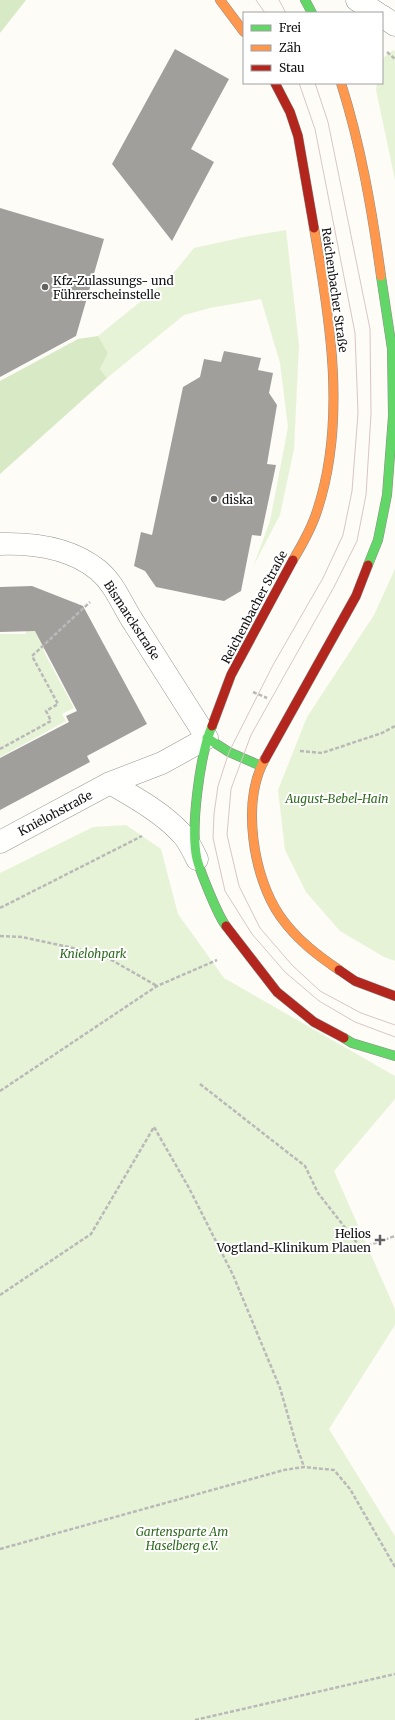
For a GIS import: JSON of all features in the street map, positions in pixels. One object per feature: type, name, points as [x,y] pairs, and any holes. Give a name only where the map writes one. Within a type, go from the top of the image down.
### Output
[{"type":"street","points":[[220,0],[243,31]]},
{"type":"street","points":[[305,0],[311,12]]},
{"type":"street","points":[[357,0],[375,12]]},
{"type":"street","points":[[383,17],[395,24]]},
{"type":"street","name":"Reichenbacher Straße","points":[[275,84],[290,112],[298,136],[322,274],[332,351],[333,406],[328,463],[317,511],[295,557],[231,675],[207,738],[196,808],[195,830],[197,859],[222,921],[242,950],[278,992],[314,1022],[352,1043],[395,1056]]},
{"type":"street","points":[[341,84],[352,117],[371,203],[392,349],[394,416],[387,495],[378,540],[356,596],[261,766],[254,788],[251,816],[254,844],[263,881],[280,916],[312,952],[355,981],[395,996]]},
{"type":"street","name":"Bismarckstraße","points":[[0,544],[18,543],[45,547],[68,554],[89,564],[110,583],[132,621],[207,738]]},
{"type":"street","points":[[207,738],[229,752],[261,766]]},
{"type":"street","name":"Knielohstraße","points":[[0,842],[110,783],[162,762],[207,738]]},
{"type":"street","points":[[110,783],[163,816],[183,836],[197,859]]},
{"type":"path","points":[[0,749],[51,721],[46,711],[58,704],[32,656],[110,583]]},
{"type":"path","points":[[298,750],[322,753],[382,733],[395,726]]},
{"type":"path","points":[[0,908],[154,830],[163,816]]},
{"type":"path","points":[[0,936],[22,938],[101,954],[157,986]]},
{"type":"path","points":[[0,1091],[157,986],[242,950]]},
{"type":"path","points":[[200,1084],[305,1166],[318,1193],[361,1248],[395,1236]]},
{"type":"path","points":[[0,1295],[91,1234],[154,1127],[189,1188],[233,1275],[280,1388],[304,1467]]},
{"type":"path","points":[[0,1549],[284,1470],[304,1467],[334,1470],[350,1489],[395,1568]]},
{"type":"path","points":[[194,1720],[395,1674]]},
{"type":"green space","points":[[0,0],[26,0],[0,33]]},
{"type":"green space","points":[[393,50],[395,51],[395,180],[376,90],[377,84],[383,84],[383,58]]},
{"type":"green space","points":[[286,230],[299,345],[294,449],[280,515],[253,567],[270,521],[288,427],[280,363],[261,299],[210,308],[184,315],[107,378],[100,369],[108,353],[98,336],[156,289],[176,270],[194,248]]},
{"type":"green space","points":[[98,336],[108,353],[100,369],[107,378],[0,474],[0,381],[78,339]]},
{"type":"green space","name":"August-Bebel-Hain","points":[[395,569],[395,961],[384,957],[340,931],[306,892],[285,850],[278,790],[307,717],[374,615]]},
{"type":"green space","points":[[75,602],[92,624],[43,650],[74,708],[62,714],[66,721],[0,757],[0,634],[26,634],[27,610],[59,624]]},
{"type":"green space","name":"Gartensparte Am Haselberg e.V.","points":[[126,825],[161,849],[178,914],[224,978],[395,1076],[395,1099],[334,1171],[395,1309],[395,1325],[329,1429],[395,1536],[395,1720],[0,1720],[0,873],[93,827]]},
{"type":"building","points":[[175,49],[229,79],[191,149],[214,162],[172,241],[112,164]]},
{"type":"building","name":"Kfz-Zulassungs- und Führerscheinstelle","points":[[0,208],[104,239],[76,336],[0,377]]},
{"type":"building","name":"diska","points":[[224,351],[261,358],[258,370],[273,373],[269,393],[277,405],[267,464],[276,465],[261,536],[252,535],[241,591],[224,601],[156,587],[145,571],[134,566],[141,532],[152,535],[183,387],[200,377],[204,359],[221,362]]},
{"type":"building","points":[[32,586],[83,606],[147,724],[87,756],[90,762],[0,810],[0,758],[69,722],[66,716],[77,711],[35,631],[0,632],[0,587]]},
{"type":"tram line","points":[[256,0],[264,12]]},
{"type":"tram line","points":[[279,0],[285,12]]},
{"type":"tram line","points":[[299,84],[315,129],[355,333],[358,413],[352,491],[343,535],[323,578],[273,665],[229,752],[218,786],[214,814],[213,838],[225,891],[252,934],[285,972],[319,1001],[355,1022],[395,1037]]},
{"type":"tram line","points":[[315,84],[328,122],[370,329],[371,414],[366,495],[357,541],[334,587],[251,735],[231,789],[227,835],[239,886],[260,928],[292,965],[320,991],[361,1013],[395,1025]]},
{"type":"traffic: fast","points":[[305,0],[311,12]]},
{"type":"traffic: fast","points":[[368,565],[378,540],[387,495],[393,416],[392,349],[381,276]]},
{"type":"traffic: fast","points":[[212,726],[204,755],[197,792],[195,846],[197,859],[205,883],[226,926]]},
{"type":"traffic: fast","points":[[207,738],[229,752],[261,766]]},
{"type":"traffic: fast","points":[[344,1038],[352,1043],[395,1056]]},
{"type":"traffic: slow","points":[[220,0],[243,31]]},
{"type":"traffic: slow","points":[[341,84],[365,178],[381,276]]},
{"type":"traffic: slow","points":[[293,560],[317,511],[326,477],[331,442],[333,370],[330,334],[314,228]]},
{"type":"traffic: slow","points":[[265,759],[258,776],[253,796],[252,817],[253,839],[257,861],[263,881],[271,900],[286,924],[307,946],[339,970]]},
{"type":"traffic: jam","points":[[276,84],[290,112],[298,136],[314,228]]},
{"type":"traffic: jam","points":[[212,726],[231,675],[293,560]]},
{"type":"traffic: jam","points":[[265,759],[356,596],[368,565]]},
{"type":"traffic: jam","points":[[226,926],[277,992],[314,1022],[344,1038]]},
{"type":"traffic: jam","points":[[339,970],[355,981],[395,996]]},
{"type":"place","name":"Kfz-Zulassungs- und Führerscheinstelle","points":[[45,287]]},
{"type":"place","name":"diska","points":[[214,499]]},
{"type":"place","name":"Helios Vogtland-Klinikum Plauen","points":[[380,1240]]},
{"type":"park label","name":"Knielohpark","points":[[93,953]]}]
